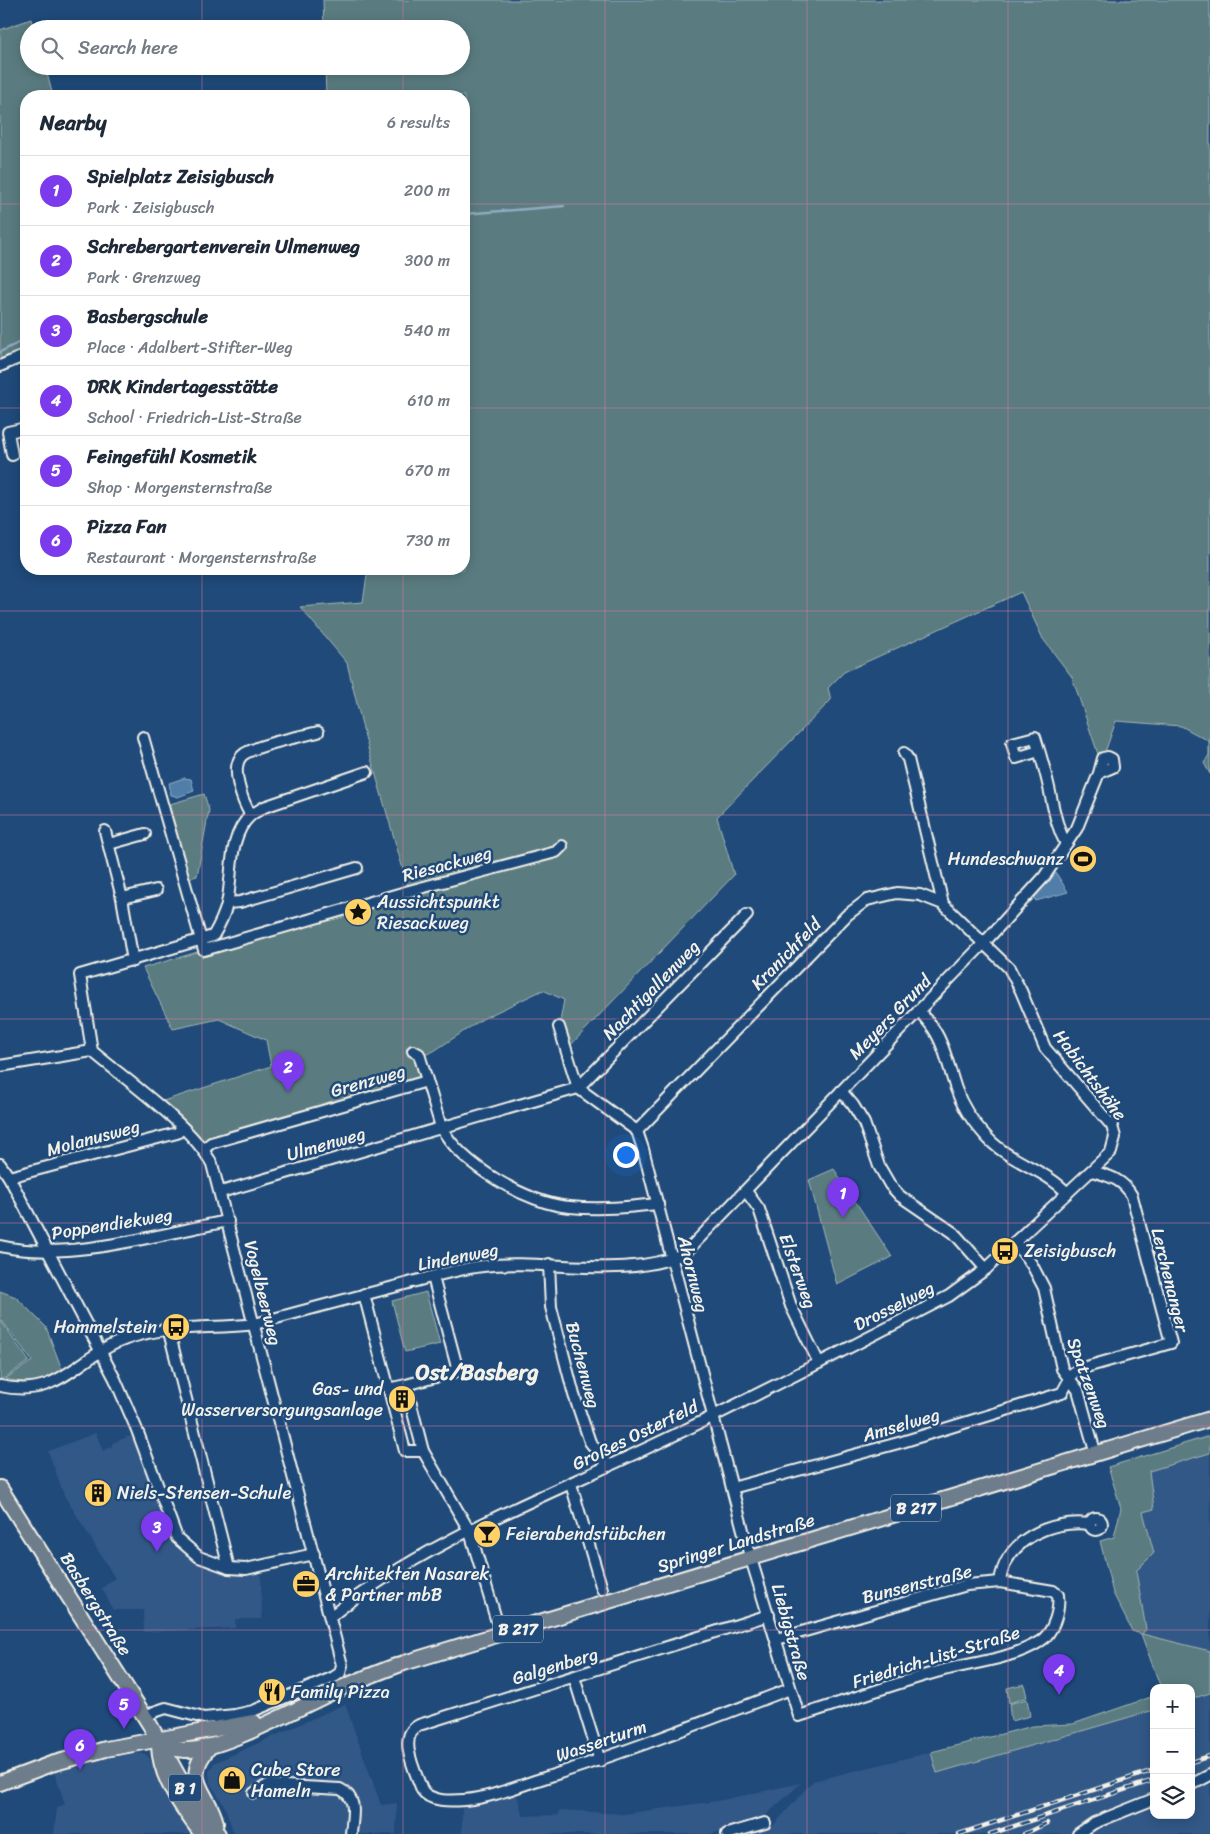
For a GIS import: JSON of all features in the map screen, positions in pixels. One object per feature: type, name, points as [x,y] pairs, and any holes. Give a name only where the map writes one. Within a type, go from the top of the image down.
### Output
[{"type":"main road","name":"Springer Landstraße","points":[[210,1746],[279,1717],[354,1682],[404,1663],[1210,1419]]},
{"type":"main road","name":"Basbergstraße","points":[[0,1488],[159,1740]]},
{"type":"main road","name":"Springer Landstraße","points":[[0,1783],[61,1761],[106,1749],[279,1717]]},
{"type":"main road","name":"B 217","points":[[159,1740],[170,1747],[183,1750],[210,1746]]},
{"type":"main road","name":"B 1","points":[[159,1740],[192,1801],[217,1834]]},
{"type":"main road","name":"B 1","points":[[159,1740],[162,1768],[176,1796],[202,1834]]},
{"type":"main road","points":[[210,1746],[198,1760],[195,1774],[200,1791],[214,1814],[217,1834]]},
{"type":"street","points":[[0,366],[20,358]]},
{"type":"street","points":[[12,455],[8,432],[20,429]]},
{"type":"street","points":[[251,815],[240,794],[237,767],[239,759],[244,754],[267,746],[318,732]]},
{"type":"street","points":[[143,737],[200,942],[213,936],[221,923],[227,903],[234,852],[240,832],[251,815],[264,807],[367,772]]},
{"type":"street","points":[[1039,751],[1057,827],[1066,844]]},
{"type":"street","points":[[904,753],[908,758],[943,904]]},
{"type":"street","name":"Meyers Grund","points":[[672,1259],[685,1253],[746,1191],[984,943],[1044,877],[1076,828],[1099,773]]},
{"type":"street","points":[[105,831],[122,898],[133,961]]},
{"type":"street","points":[[109,844],[145,834]]},
{"type":"street","name":"Riesackweg","points":[[92,1051],[80,975],[200,942],[204,950],[216,947],[409,890],[556,852],[562,846]]},
{"type":"street","points":[[227,903],[240,902],[357,868]]},
{"type":"street","points":[[122,898],[156,890]]},
{"type":"street","name":"Kranichfeld","points":[[637,1131],[858,906],[867,900],[896,893],[926,897],[943,904],[984,943]]},
{"type":"street","name":"Nachtigallenweg","points":[[578,1088],[747,914]]},
{"type":"street","name":"Habichtshöhe","points":[[984,943],[1009,968],[1021,990],[1045,1048],[1112,1126],[1115,1137],[1111,1152],[1067,1193]]},
{"type":"street","points":[[919,1010],[933,1028],[942,1046],[956,1091],[968,1114],[985,1135],[1009,1157],[1055,1180],[1067,1193]]},
{"type":"street","points":[[558,1027],[578,1088],[637,1131]]},
{"type":"street","points":[[0,1066],[92,1051]]},
{"type":"street","name":"Vogelbeerweg","points":[[92,1051],[183,1128],[204,1149],[212,1164],[342,1665],[340,1673],[334,1677],[253,1710],[235,1715],[204,1718],[162,1708],[145,1717]]},
{"type":"street","points":[[413,1052],[419,1054],[441,1127],[447,1138],[460,1152],[481,1169],[505,1184],[550,1203],[569,1207],[613,1208],[658,1204]]},
{"type":"street","name":"Grenzweg","points":[[204,1149],[211,1143],[427,1081]]},
{"type":"street","name":"Ulmenweg","points":[[220,1192],[578,1088]]},
{"type":"street","points":[[841,1091],[853,1105],[864,1123],[879,1166],[890,1185],[900,1196],[954,1233],[986,1269]]},
{"type":"street","name":"Molanusweg","points":[[9,1177],[177,1133],[183,1128]]},
{"type":"street","name":"Ahornweg","points":[[637,1131],[658,1204],[712,1415],[752,1557]]},
{"type":"street","points":[[0,1164],[9,1177],[115,1379],[137,1430],[177,1538],[200,1557],[229,1568],[246,1569],[314,1554]]},
{"type":"street","name":"Lerchenanger","points":[[1069,1379],[1079,1369],[1171,1343],[1132,1196],[1127,1187],[1118,1179],[1092,1171]]},
{"type":"street","name":"Elsterweg","points":[[746,1191],[759,1209],[792,1306],[819,1362]]},
{"type":"street","name":"Drosselweg","points":[[712,1415],[949,1296],[986,1269],[1067,1193]]},
{"type":"street","name":"Poppendiekweg","points":[[0,1246],[49,1252],[79,1249],[228,1221]]},
{"type":"street","name":"Spatzenweg","points":[[1015,1242],[1032,1265],[1044,1288],[1062,1369],[1078,1390],[1096,1455]]},
{"type":"street","name":"Lindenweg","points":[[255,1324],[364,1294],[481,1266],[548,1264],[641,1265],[672,1259]]},
{"type":"street","name":"Buchenweg","points":[[548,1264],[551,1307],[574,1395],[590,1442],[609,1466]]},
{"type":"street","points":[[388,1389],[458,1371],[432,1277]]},
{"type":"street","points":[[364,1294],[405,1451],[423,1451]]},
{"type":"street","points":[[0,1386],[26,1390],[38,1389],[68,1374],[99,1351],[137,1335],[168,1328],[222,1328],[255,1324]]},
{"type":"street","points":[[168,1328],[229,1568]]},
{"type":"street","name":"Amselweg","points":[[732,1488],[902,1442],[1062,1393],[1069,1379]]},
{"type":"street","points":[[406,1385],[423,1451],[470,1532],[496,1619]]},
{"type":"street","name":"Großes Osterfeld","points":[[330,1617],[364,1590],[394,1570],[712,1415]]},
{"type":"street","name":"Großes Osterfeld","points":[[571,1484],[602,1589]]},
{"type":"street","points":[[1000,1582],[1002,1568],[1010,1553],[1024,1540],[1040,1531],[1074,1522],[1090,1524]]},
{"type":"street","name":"Liebigstraße","points":[[752,1557],[798,1716]]},
{"type":"street","name":"Bunsenstraße","points":[[776,1638],[967,1585],[1000,1582],[1053,1591],[1058,1595],[1059,1603]]},
{"type":"street","name":"Friedrich-List-Straße","points":[[798,1716],[941,1671],[1020,1650],[1040,1642],[1050,1633],[1059,1603]]},
{"type":"street","name":"Galgenberg","points":[[422,1790],[407,1743],[408,1736],[414,1727],[770,1615]]},
{"type":"street","points":[[574,1677],[600,1761]]},
{"type":"street","name":"Wasserturm","points":[[422,1790],[432,1799],[464,1800],[480,1797],[600,1761],[790,1689]]},
{"type":"street","points":[[1195,1783],[1210,1776]]},
{"type":"street","points":[[254,1793],[268,1785],[340,1789],[347,1792],[352,1798],[351,1834]]},
{"type":"street","points":[[1078,1834],[1094,1823],[1150,1801]]},
{"type":"street","points":[[727,1834],[765,1823]]},
{"type":"shaded area","points":[[184,778],[191,779],[194,791],[178,797],[171,795],[169,783]]},
{"type":"shaded area","points":[[1056,873],[1068,892],[1036,901],[1034,898]]},
{"type":"shaded area","points":[[96,1433],[103,1451],[112,1446],[112,1443],[132,1435],[167,1532],[185,1554],[202,1565],[224,1572],[238,1575],[261,1574],[262,1619],[235,1619],[235,1628],[144,1632],[143,1610],[113,1610],[102,1588],[115,1578],[64,1495],[48,1451]]},
{"type":"shaded area","points":[[1210,1434],[1210,1651],[1141,1634],[1114,1537],[1121,1508],[1108,1467]]},
{"type":"shaded area","points":[[1210,1693],[1210,1834],[745,1834],[772,1827],[813,1781],[931,1752],[937,1773],[1150,1711],[1150,1819],[1195,1819],[1195,1698]]},
{"type":"shaded area","points":[[345,1704],[381,1805],[397,1803],[396,1834],[234,1834],[225,1807],[210,1783],[209,1772],[214,1763]]},
{"type":"shaded area","points":[[136,1753],[145,1754],[150,1759],[178,1811],[194,1834],[54,1834],[57,1808],[65,1804],[53,1769]]},
{"type":"shaded area","points":[[801,1783],[762,1819],[710,1834],[462,1834],[462,1806],[516,1792],[523,1816],[559,1815],[559,1810],[623,1814],[717,1801]]},
{"type":"green space","points":[[323,0],[1210,0],[1210,774],[1204,763],[1209,755],[1209,741],[1181,726],[1116,721],[1103,758],[1098,754],[1072,677],[1043,639],[1021,592],[844,672],[828,688],[831,700],[717,817],[734,875],[565,1051],[559,1027],[564,1000],[543,990],[484,1018],[434,1051],[420,1057],[427,1081],[204,1149],[154,1104],[271,1066],[266,1040],[219,1019],[173,1029],[143,968],[409,890],[366,741],[347,663],[300,607],[363,602],[367,575],[470,575],[470,90],[326,90],[325,75],[470,75],[470,20],[324,20]]},
{"type":"green space","points":[[20,23],[20,75],[47,75],[51,90],[20,90],[20,353],[0,361],[0,30]]},
{"type":"green space","points":[[204,794],[209,810],[197,876],[183,880],[163,806]]},
{"type":"green space","points":[[834,1169],[892,1257],[837,1285],[809,1180]]},
{"type":"green space","points":[[0,1291],[16,1297],[46,1327],[63,1372],[38,1385],[5,1379],[32,1361],[0,1318]]},
{"type":"green space","points":[[426,1292],[440,1344],[405,1352],[392,1301]]},
{"type":"green space","points":[[0,1320],[29,1361],[3,1379],[0,1379]]},
{"type":"green space","points":[[1210,1436],[1210,1453],[1149,1471],[1154,1509],[1143,1512],[1154,1553],[1136,1571],[1146,1629],[1142,1634],[1210,1651],[1210,1693],[1195,1698],[1195,1684],[1160,1684],[1141,1634],[1132,1631],[1113,1593],[1100,1541],[1114,1537],[1121,1508],[1108,1467]]},
{"type":"green space","points":[[1024,1684],[1027,1697],[1009,1703],[1007,1688]]},
{"type":"green space","points":[[1150,1697],[1150,1711],[937,1773],[931,1752],[1033,1726],[1073,1724]]},
{"type":"green space","points":[[1027,1699],[1030,1716],[1011,1721],[1009,1704]]},
{"type":"waterway","points":[[470,214],[564,206]]},
{"type":"waterway","points":[[0,352],[20,342]]},
{"type":"railway","points":[[1195,1761],[1210,1756]]},
{"type":"railway","points":[[959,1834],[1150,1771]]},
{"type":"railway","points":[[990,1834],[1150,1781]]},
{"type":"railway","points":[[1024,1834],[1047,1823]]},
{"type":"place","name":"Hundeschwanz","points":[[1083,859]]},
{"type":"place","name":"Aussichtspunkt Riesackweg","points":[[358,912]]},
{"type":"place","name":"Schrebergartenverein Ulmenweg","points":[[288,1092]]},
{"type":"place","name":"Spielplatz Zeisigbusch","points":[[843,1218]]},
{"type":"place","name":"Zeisigbusch","points":[[1005,1251]]},
{"type":"place","name":"Hammelstein","points":[[176,1327]]},
{"type":"place","name":"Gas- und Wasserversorgungsanlage","points":[[402,1399]]},
{"type":"place","name":"Niels-Stensen-Schule","points":[[98,1493]]},
{"type":"place","name":"Feierabendstübchen","points":[[487,1534]]},
{"type":"place","name":"Basbergschule","points":[[157,1552]]},
{"type":"place","name":"Architekten Nasarek & Partner mbB","points":[[306,1584]]},
{"type":"place","name":"Family Pizza","points":[[272,1692]]},
{"type":"place","name":"DRK Kindertagesstätte","points":[[1059,1695]]},
{"type":"place","name":"Feingefühl Kosmetik","points":[[124,1729]]},
{"type":"place","name":"Pizza Fan","points":[[80,1770]]},
{"type":"place","name":"Cube Store Hameln","points":[[232,1780]]},
{"type":"district","name":"Ost/Basberg","points":[[477,1372]]}]
